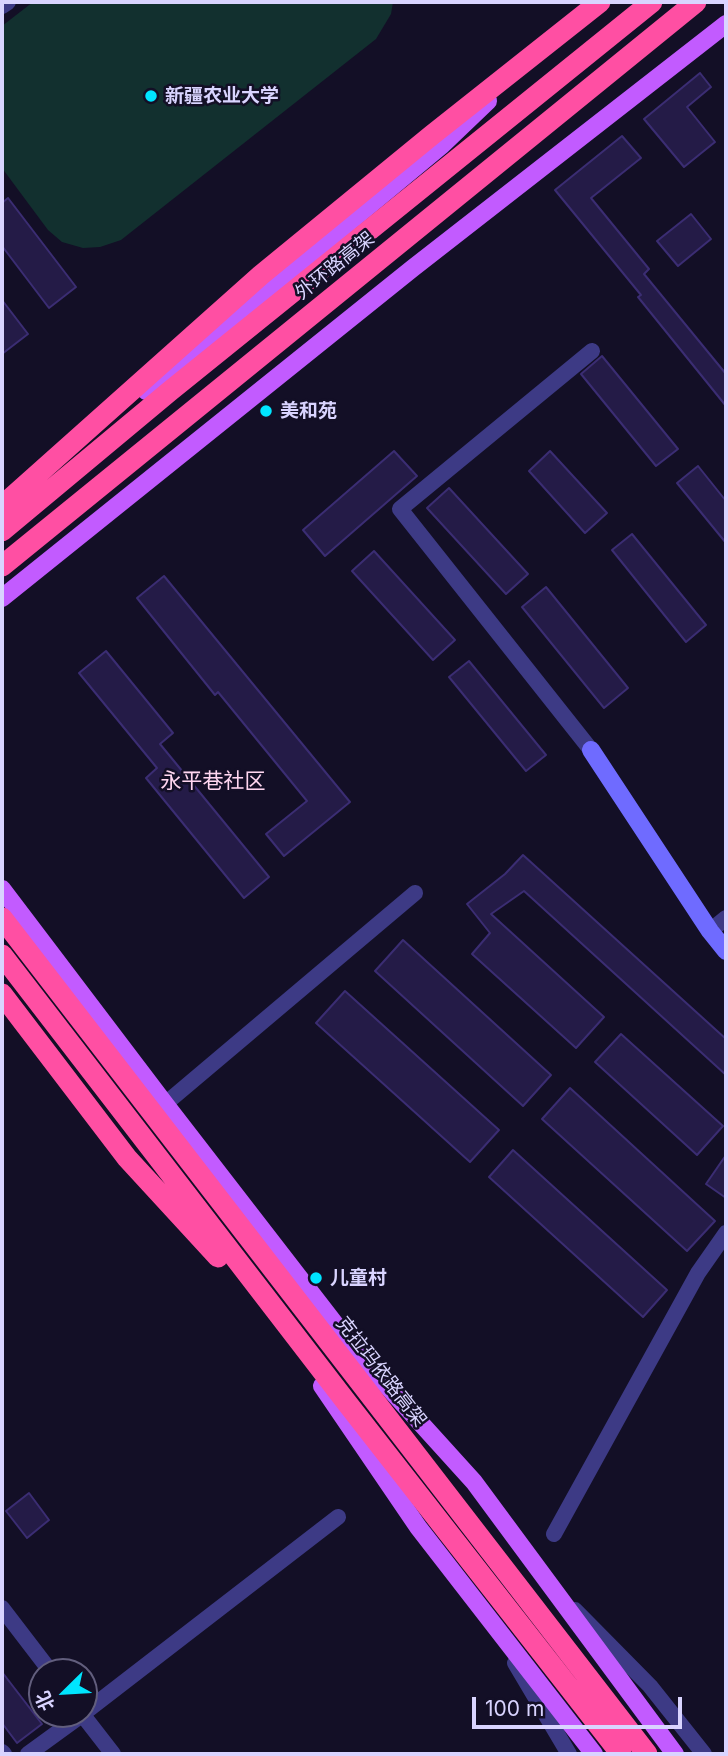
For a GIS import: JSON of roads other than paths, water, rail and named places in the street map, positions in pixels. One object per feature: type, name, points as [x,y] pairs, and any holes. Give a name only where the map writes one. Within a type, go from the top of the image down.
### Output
[{"type":"highway","points":[[2,508],[261,275],[600,2]]},
{"type":"highway","name":"外环路高架","points":[[2,531],[181,382],[652,2]]},
{"type":"highway","name":"外环路高架","points":[[2,566],[696,2]]},
{"type":"highway","name":"克拉玛依路高架","points":[[2,918],[647,1754]]},
{"type":"highway","points":[[2,955],[621,1754]]},
{"type":"highway","points":[[2,994],[127,1158],[208,1245],[347,1403]]},
{"type":"main road","points":[[2,598],[402,277],[726,24]]},
{"type":"main road","points":[[2,889],[164,1104],[359,1355],[474,1482],[675,1754]]},
{"type":"main road","points":[[2,961],[288,1335],[418,1527],[594,1754]]},
{"type":"main road","points":[[418,1527],[423,1512],[432,1499],[444,1489],[474,1482]]},
{"type":"street","points":[[2,6],[8,2]]},
{"type":"street","points":[[592,351],[400,509],[591,750],[710,931],[726,951]]},
{"type":"street","points":[[164,1104],[415,892]]},
{"type":"street","points":[[710,931],[726,918]]},
{"type":"street","points":[[554,1534],[698,1273],[726,1233]]},
{"type":"street","points":[[98,1702],[338,1517]]},
{"type":"street","points":[[546,1580],[650,1686],[704,1754]]},
{"type":"street","points":[[2,1608],[40,1658]]},
{"type":"street","points":[[493,1624],[569,1754]]},
{"type":"street","points":[[28,1754],[64,1728]]},
{"type":"street","points":[[94,1728],[113,1754]]},
{"type":"place","name":"新疆农业大学","points":[[151,96]]},
{"type":"place","name":"美和苑","points":[[266,411]]},
{"type":"place","name":"儿童村","points":[[316,1278]]},
{"type":"district","name":"永平巷社区","points":[[213,782]]}]
